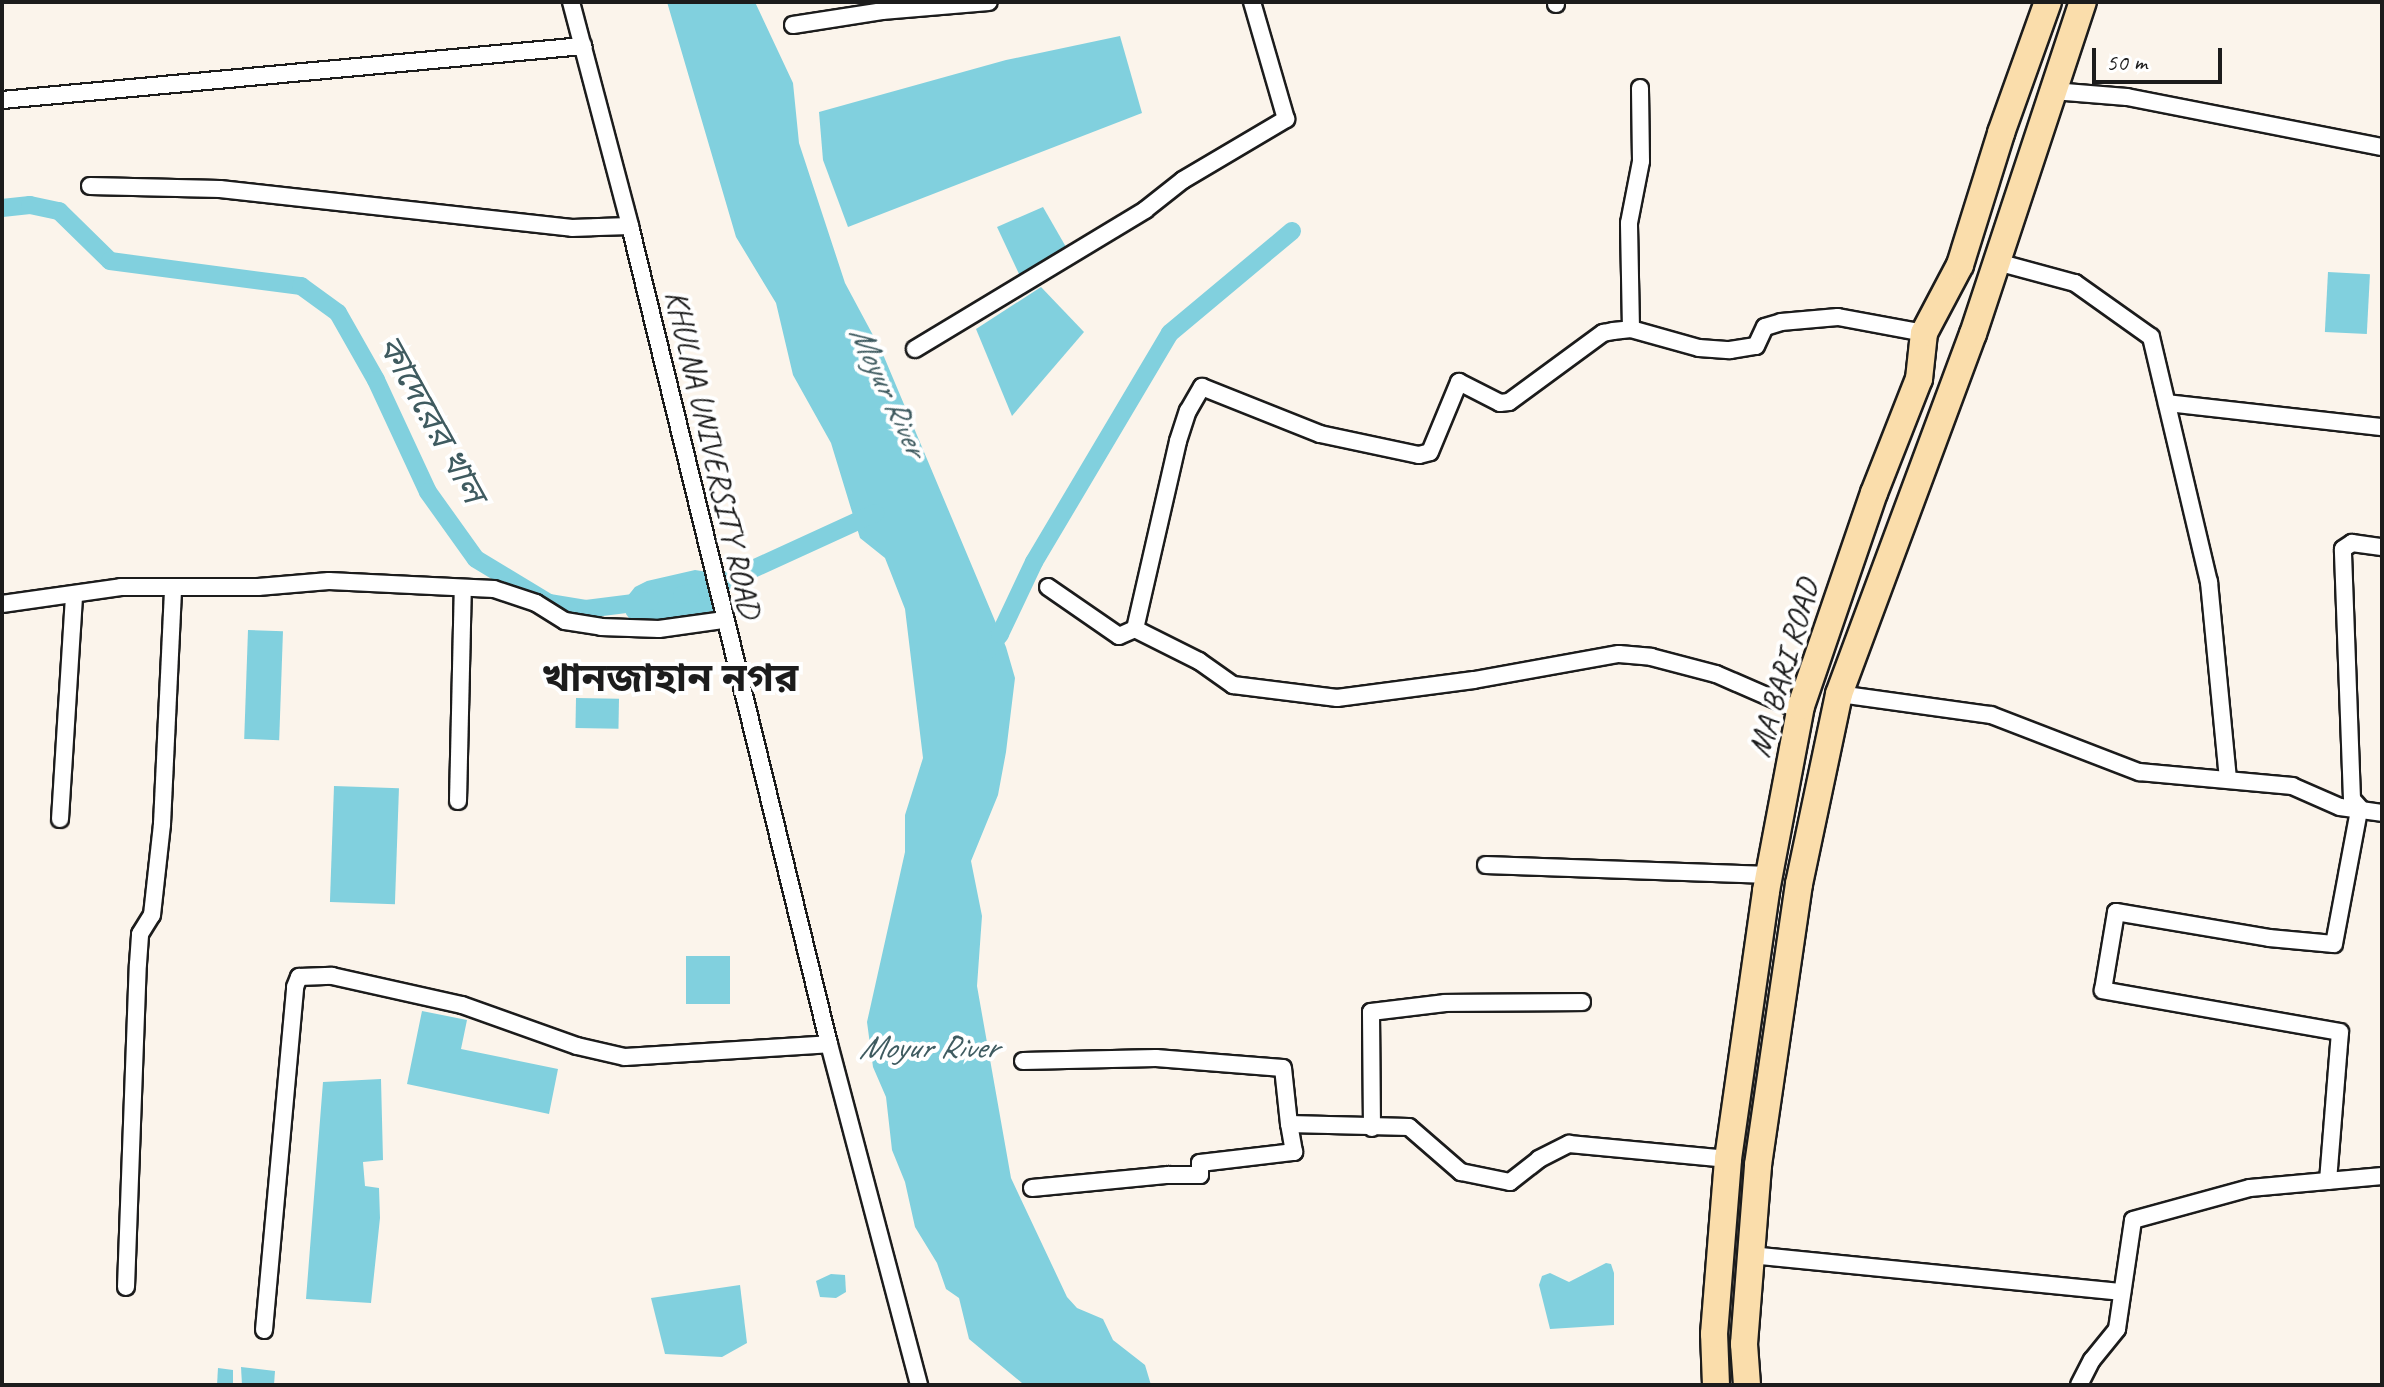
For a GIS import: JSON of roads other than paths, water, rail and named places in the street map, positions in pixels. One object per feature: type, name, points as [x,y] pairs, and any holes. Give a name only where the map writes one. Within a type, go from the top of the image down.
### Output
[{"type":"main road","name":"MA BARI ROAD","points":[[1716,1385],[1714,1334],[1728,1159],[1769,875],[1801,706],[1874,493],[1919,379],[1924,333],[1960,265],[2001,133],[2048,2]]},
{"type":"main road","name":"MA BARI ROAD","points":[[1747,1385],[1744,1344],[1758,1165],[1799,884],[1839,694],[1997,262],[2083,2]]},
{"type":"street","name":"KHULNA UNIVERSITY ROAD","points":[[571,2],[630,226],[829,1044],[919,1385]]},
{"type":"street","points":[[793,25],[882,11],[989,2]]},
{"type":"street","points":[[915,349],[1145,210],[1183,180],[1286,119],[1252,2]]},
{"type":"street","points":[[2,100],[583,46]]},
{"type":"street","points":[[1631,329],[1629,223],[1641,161],[1640,88]]},
{"type":"street","points":[[2053,91],[2127,97],[2382,147]]},
{"type":"street","points":[[90,186],[220,189],[572,228],[630,226]]},
{"type":"street","points":[[1997,262],[2075,283],[2151,337],[2209,582],[2228,778]]},
{"type":"street","points":[[1135,629],[1178,441],[1188,411],[1202,387],[1320,434],[1419,455],[1430,452],[1459,382],[1500,403],[1509,402],[1603,333],[1631,329],[1699,348],[1730,350],[1756,346],[1765,327],[1781,322],[1838,317],[1924,333]]},
{"type":"street","points":[[2167,403],[2382,427]]},
{"type":"street","points":[[2328,1181],[2340,1032],[2103,990],[2116,912],[2269,938],[2334,944],[2359,809],[2352,799],[2343,549],[2352,543],[2382,547]]},
{"type":"street","points":[[2,604],[121,587],[173,589],[329,581],[494,589],[536,603],[565,621],[601,627],[659,629],[724,620]]},
{"type":"street","points":[[1048,587],[1119,636],[1135,629]]},
{"type":"street","points":[[458,801],[463,588]]},
{"type":"street","points":[[126,1287],[140,934],[152,915],[162,824],[173,589]]},
{"type":"street","points":[[60,819],[74,595]]},
{"type":"street","points":[[1135,629],[1199,661],[1233,685],[1337,698],[1474,680],[1619,654],[1651,657],[1716,674],[1792,707],[1801,706]]},
{"type":"street","points":[[1839,694],[1991,715],[2139,772],[2292,786],[2340,807],[2382,813]]},
{"type":"street","points":[[1486,865],[1769,875]]},
{"type":"street","points":[[264,1330],[295,987],[299,977],[332,976],[462,1005],[577,1046],[625,1057],[829,1044]]},
{"type":"street","points":[[1372,1128],[1371,1012],[1445,1003],[1582,1002]]},
{"type":"street","points":[[1023,1061],[1156,1058],[1283,1068],[1294,1152],[1200,1163],[1200,1175],[1168,1175],[1032,1188]]},
{"type":"street","points":[[1289,1124],[1409,1127],[1461,1172],[1510,1182],[1539,1159],[1569,1144],[1728,1159]]},
{"type":"street","points":[[2079,1385],[2092,1360],[2117,1329],[2133,1220],[2250,1188],[2382,1176]]},
{"type":"street","points":[[1751,1255],[2122,1292]]},
{"type":"water","name":"Moyur River","points":[[667,2],[755,2],[793,83],[799,143],[845,283],[882,352],[1006,647],[1015,678],[1006,752],[998,795],[971,861],[982,916],[977,986],[1011,1178],[1067,1297],[1077,1308],[1103,1319],[1113,1340],[1145,1365],[1151,1385],[1022,1383],[969,1339],[959,1298],[946,1289],[937,1263],[915,1227],[905,1182],[892,1150],[886,1097],[873,1067],[867,1022],[905,852],[905,815],[923,758],[905,609],[885,558],[860,538],[831,443],[793,375],[776,303],[736,237]]},
{"type":"water","points":[[1120,36],[1142,113],[848,227],[823,160],[819,112],[1006,60]]},
{"type":"water","points":[[1043,207],[1066,247],[1020,276],[997,227]]},
{"type":"water","points":[[2328,272],[2370,274],[2367,334],[2325,332]]},
{"type":"water","points":[[1041,287],[1084,332],[1012,416],[976,329]]},
{"type":"water","points":[[695,570],[708,572],[713,578],[707,590],[718,597],[713,611],[654,623],[632,622],[626,614],[627,597],[635,587],[647,581]]},
{"type":"water","points":[[248,630],[283,631],[279,740],[244,739]]},
{"type":"water","points":[[576,698],[619,699],[618,729],[575,728]]},
{"type":"water","points":[[334,786],[399,788],[395,904],[330,902]]},
{"type":"water","points":[[686,956],[730,956],[730,1004],[686,1004]]},
{"type":"water","points":[[422,1011],[467,1020],[461,1049],[558,1069],[549,1114],[407,1084]]},
{"type":"water","points":[[381,1079],[383,1160],[363,1162],[365,1186],[379,1188],[380,1218],[371,1303],[306,1299],[323,1082]]},
{"type":"water","points":[[1606,1263],[1611,1264],[1614,1273],[1614,1325],[1550,1329],[1539,1285],[1542,1276],[1550,1273],[1569,1282]]},
{"type":"water","points":[[831,1274],[845,1275],[846,1292],[836,1298],[820,1297],[816,1281]]},
{"type":"water","points":[[740,1285],[747,1343],[722,1357],[665,1354],[651,1298]]},
{"type":"water","points":[[241,1367],[275,1371],[274,1385],[242,1385]]},
{"type":"water","points":[[218,1368],[233,1370],[233,1385],[217,1385]]},
{"type":"waterway","name":"কাদেরের খাল","points":[[2,208],[30,205],[59,211],[110,261],[301,286],[338,313],[376,380],[428,492],[476,559],[549,603],[586,609],[649,601]]},
{"type":"waterway","points":[[986,652],[1000,634],[1034,562],[1170,333],[1292,231]]},
{"type":"waterway","name":"কাদেরের খাল","points":[[682,595],[707,590],[875,513]]},
{"type":"district","name":"খানজাহান নগর","points":[[670,678]]}]
